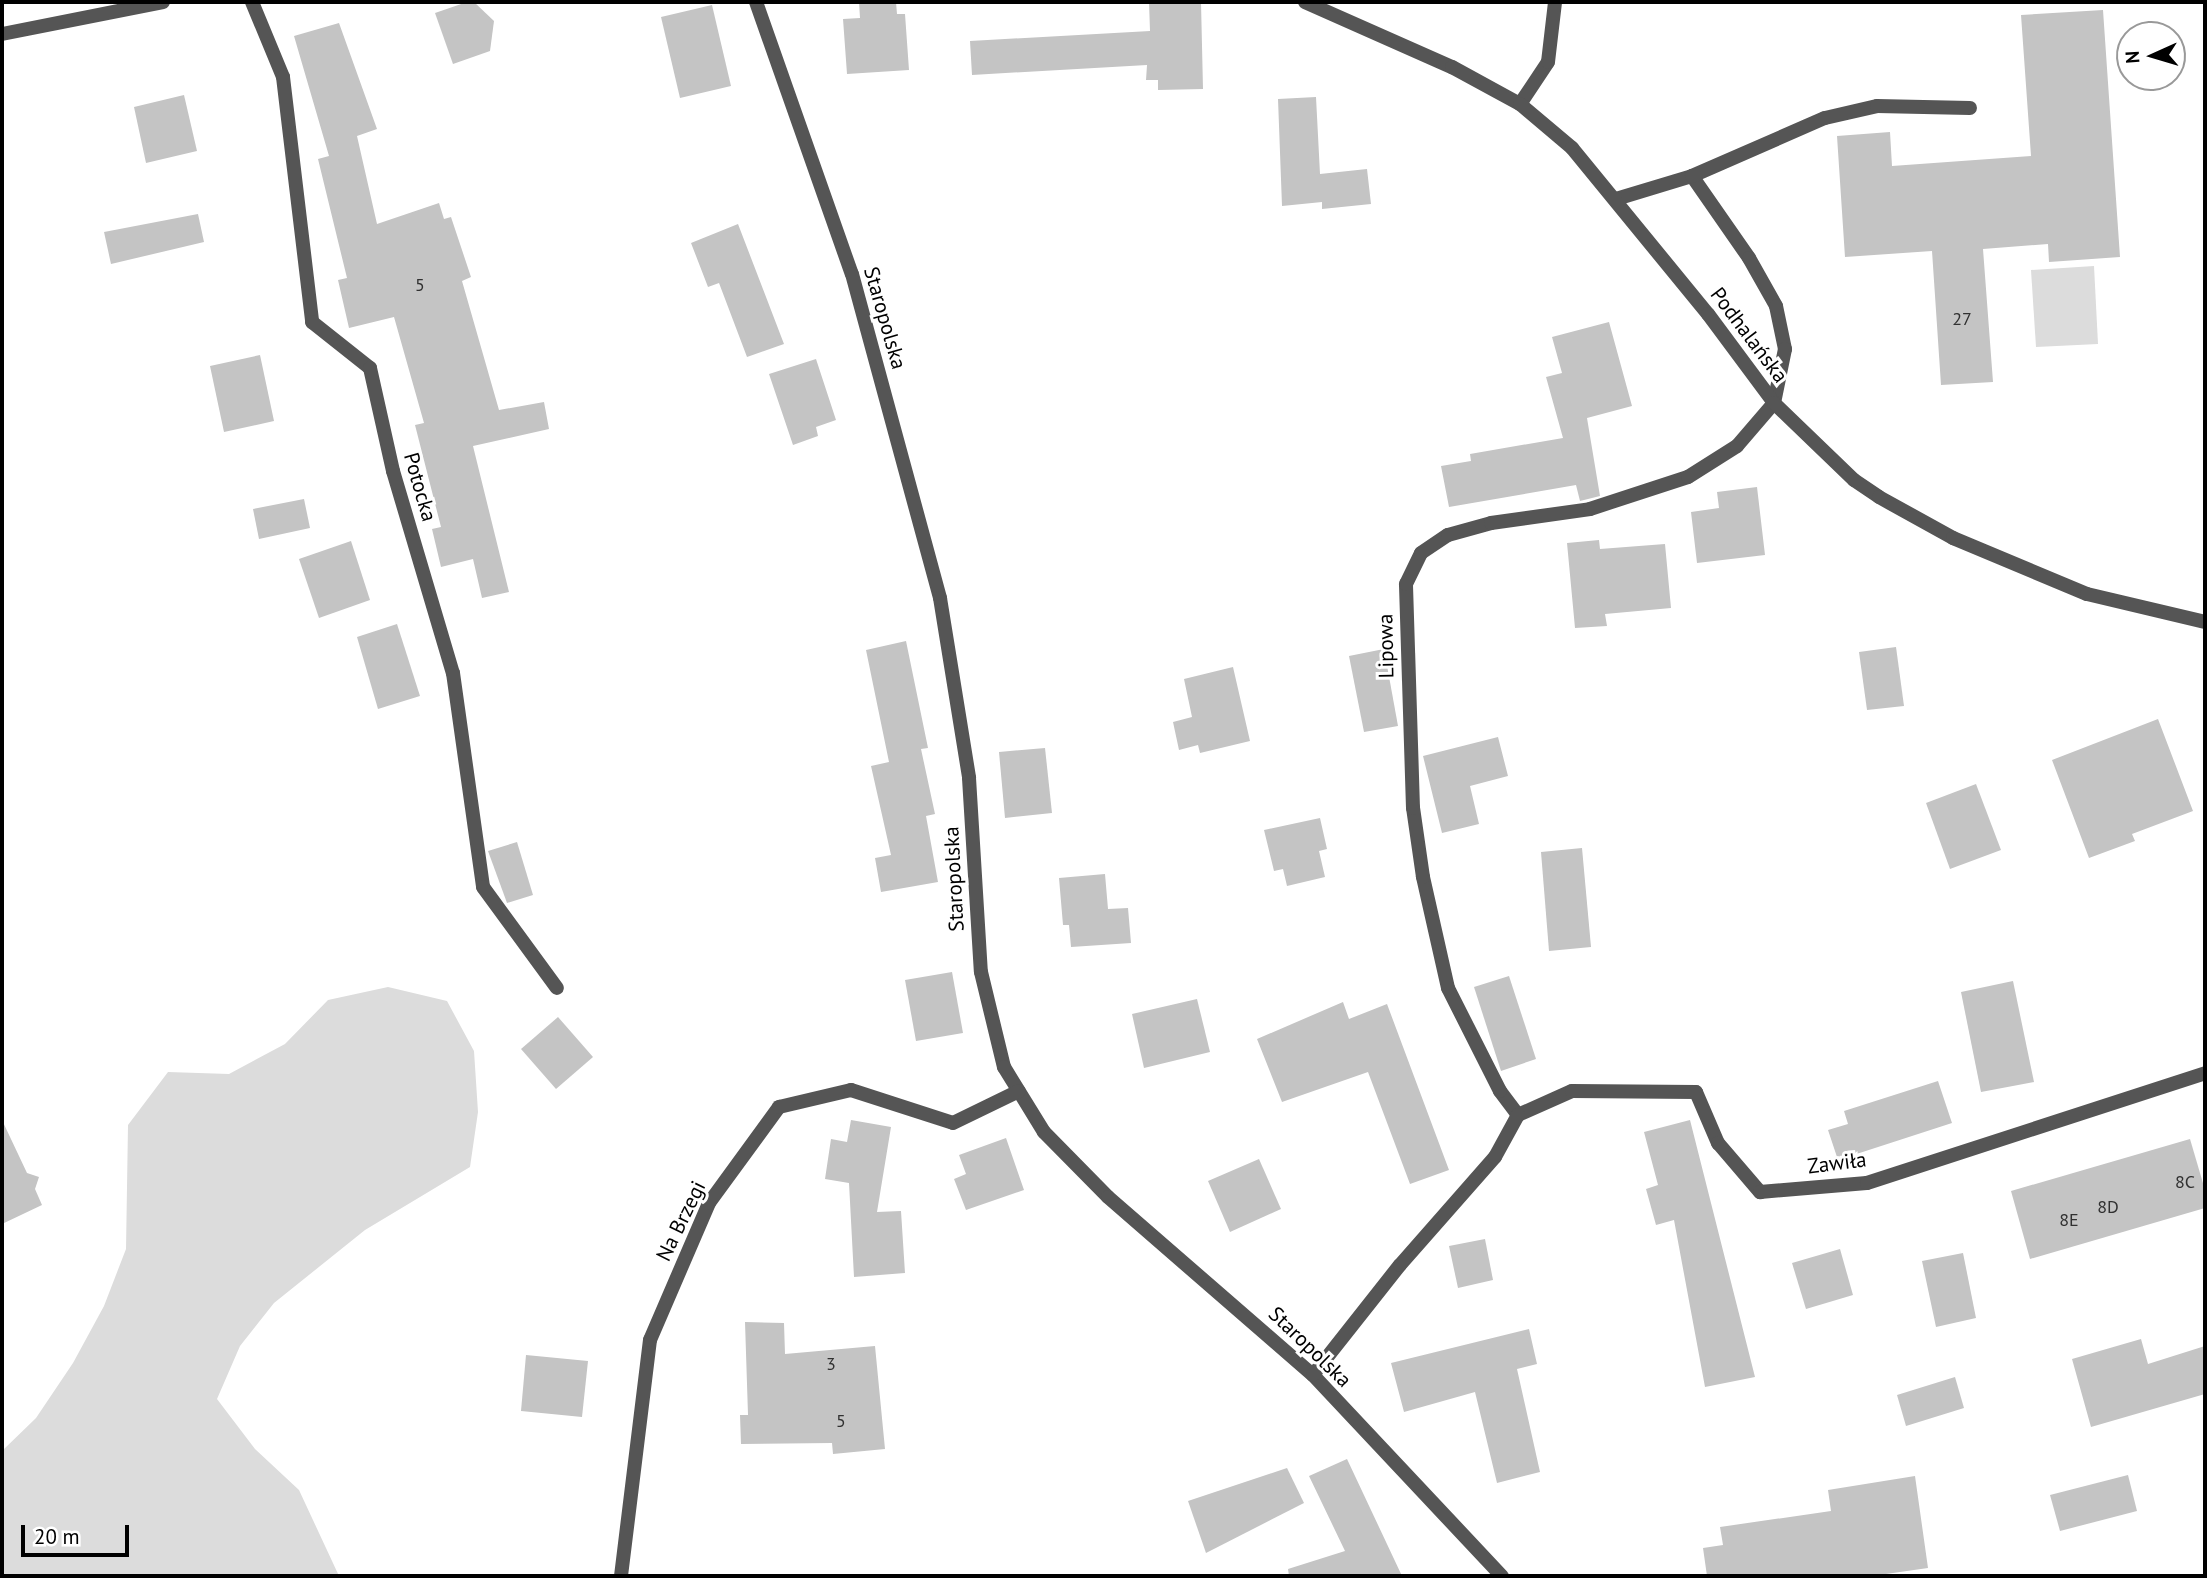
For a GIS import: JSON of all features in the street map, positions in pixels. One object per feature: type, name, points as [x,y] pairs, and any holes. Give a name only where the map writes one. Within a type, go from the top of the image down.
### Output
[{"type":"street","points":[[2,34],[163,2]]},
{"type":"street","name":"Potocka","points":[[252,2],[282,77],[312,322],[370,368],[393,471],[453,673],[483,887],[556,988]]},
{"type":"street","name":"Staropolska","points":[[756,2],[852,274],[940,598],[969,778],[981,972],[1004,1067],[1044,1132],[1108,1196],[1313,1375],[1502,1576]]},
{"type":"street","name":"Podhalańska","points":[[1305,2],[1452,67],[1520,104],[1572,148],[1616,199],[1774,403],[1854,480],[1952,538],[2087,594],[2205,622]]},
{"type":"street","points":[[1520,104],[1548,62],[1555,2]]},
{"type":"street","points":[[1616,199],[1692,176],[1825,118],[1878,106],[1970,108]]},
{"type":"street","points":[[1692,176],[1749,258],[1776,306],[1785,349],[1774,403]]},
{"type":"street","name":"Lipowa","points":[[1518,1115],[1500,1091],[1448,988],[1423,877],[1413,808],[1406,584],[1421,553],[1448,535],[1492,523],[1590,509],[1688,477],[1737,446],[1774,403]]},
{"type":"street","name":"Zawiła","points":[[1518,1115],[1572,1091],[1696,1092],[1718,1143],[1760,1192],[1867,1183],[2205,1073]]},
{"type":"street","name":"Na Brzegi","points":[[621,1576],[650,1340],[709,1203],[779,1107],[851,1090],[953,1122],[1019,1091]]},
{"type":"street","points":[[1313,1375],[1400,1265],[1495,1157],[1518,1115]]},
{"type":"shaded area","points":[[2094,266],[2098,344],[2036,347],[2031,270]]},
{"type":"shaded area","points":[[388,987],[447,1001],[474,1051],[478,1112],[470,1167],[365,1230],[274,1303],[240,1346],[217,1399],[255,1449],[299,1490],[339,1576],[2,1576],[2,1451],[36,1418],[73,1363],[104,1306],[126,1249],[128,1125],[168,1072],[229,1074],[285,1044],[328,1000]]},
{"type":"building","points":[[474,2],[494,21],[490,51],[453,64],[435,13]]},
{"type":"building","points":[[859,2],[896,2],[897,14],[905,14],[909,70],[847,74],[843,19],[860,18]]},
{"type":"building","points":[[1149,2],[1201,2],[1203,89],[1158,90],[1158,80],[1146,80],[1147,65],[972,75],[970,41],[1150,31]]},
{"type":"building","points":[[712,5],[731,86],[680,98],[661,17]]},
{"type":"building","points":[[2103,10],[2120,257],[2049,262],[2048,244],[1983,249],[1993,382],[1941,385],[1932,251],[1845,257],[1837,136],[1890,132],[1892,166],[2031,156],[2021,15]]},
{"type":"building","points":[[339,23],[377,129],[357,136],[377,224],[439,203],[444,219],[451,217],[471,277],[462,281],[499,410],[544,402],[549,429],[473,446],[509,592],[482,598],[473,559],[441,567],[432,529],[441,527],[415,425],[424,423],[394,317],[349,328],[338,280],[347,278],[318,159],[329,156],[294,36]]},
{"type":"building","points":[[184,95],[197,151],[146,163],[134,107]]},
{"type":"building","points":[[1316,97],[1320,174],[1367,169],[1371,204],[1322,209],[1322,202],[1282,206],[1278,99]]},
{"type":"building","points":[[198,214],[204,242],[111,264],[104,232]]},
{"type":"building","points":[[738,224],[784,344],[747,357],[719,283],[708,287],[691,243]]},
{"type":"building","points":[[1609,322],[1632,406],[1587,418],[1600,496],[1580,501],[1576,485],[1449,507],[1441,466],[1471,461],[1470,454],[1563,438],[1546,377],[1562,373],[1552,337]]},
{"type":"building","points":[[260,355],[274,421],[224,432],[210,366]]},
{"type":"building","points":[[816,359],[836,420],[816,427],[818,436],[793,445],[769,374]]},
{"type":"building","points":[[1757,487],[1765,555],[1697,563],[1691,512],[1719,508],[1717,492]]},
{"type":"building","points":[[304,499],[310,528],[259,539],[253,509]]},
{"type":"building","points":[[1599,540],[1600,549],[1665,544],[1671,608],[1605,614],[1607,626],[1575,628],[1567,543]]},
{"type":"building","points":[[351,541],[370,600],[319,618],[299,559]]},
{"type":"building","points":[[397,624],[420,696],[378,709],[357,637]]},
{"type":"building","points":[[906,641],[928,748],[921,749],[935,814],[926,816],[938,882],[881,892],[875,858],[891,855],[871,766],[889,762],[866,650]]},
{"type":"building","points":[[1896,647],[1904,706],[1867,710],[1859,652]]},
{"type":"building","points":[[1384,649],[1398,726],[1364,732],[1349,656]]},
{"type":"building","points":[[1233,667],[1250,741],[1200,753],[1198,745],[1179,750],[1173,722],[1192,717],[1184,679]]},
{"type":"building","points":[[2158,719],[2193,811],[2132,834],[2135,841],[2089,858],[2052,760]]},
{"type":"building","points":[[1498,737],[1508,776],[1470,786],[1479,824],[1442,833],[1423,756]]},
{"type":"building","points":[[1045,748],[1052,813],[1005,818],[999,752]]},
{"type":"building","points":[[1976,784],[2001,850],[1950,869],[1926,803]]},
{"type":"building","points":[[1320,818],[1327,849],[1319,851],[1325,877],[1287,886],[1283,869],[1274,871],[1264,830]]},
{"type":"building","points":[[517,842],[533,895],[507,903],[488,851]]},
{"type":"building","points":[[1582,848],[1591,947],[1549,951],[1541,852]]},
{"type":"building","points":[[1105,874],[1108,909],[1128,908],[1131,943],[1071,947],[1069,925],[1063,925],[1059,878]]},
{"type":"building","points":[[952,972],[963,1033],[916,1041],[905,980]]},
{"type":"building","points":[[1509,976],[1536,1059],[1501,1071],[1474,987]]},
{"type":"building","points":[[2013,981],[2034,1082],[1981,1092],[1961,992]]},
{"type":"building","points":[[1197,999],[1210,1052],[1144,1068],[1132,1014]]},
{"type":"building","points":[[1343,1002],[1349,1019],[1387,1004],[1449,1170],[1410,1184],[1368,1072],[1282,1102],[1257,1039]]},
{"type":"building","points":[[558,1017],[593,1057],[556,1089],[521,1049]]},
{"type":"building","points":[[1938,1081],[1952,1123],[1838,1160],[1828,1130],[1848,1124],[1844,1111]]},
{"type":"building","points":[[2,1120],[27,1173],[39,1177],[35,1189],[42,1205],[2,1224]]},
{"type":"building","points":[[851,1120],[891,1127],[877,1212],[901,1211],[905,1273],[854,1277],[849,1183],[825,1179],[831,1139],[847,1142]]},
{"type":"building","points":[[1690,1120],[1755,1377],[1705,1387],[1674,1220],[1656,1225],[1646,1189],[1658,1185],[1644,1132]]},
{"type":"building","points":[[1006,1138],[1024,1190],[966,1210],[954,1179],[966,1174],[959,1155]]},
{"type":"building","points":[[2190,1139],[2205,1190],[2205,1208],[2030,1259],[2011,1191]]},
{"type":"building","points":[[1259,1159],[1281,1209],[1230,1232],[1208,1181]]},
{"type":"building","points":[[1485,1239],[1493,1280],[1458,1288],[1449,1246]]},
{"type":"building","points":[[1840,1249],[1853,1295],[1806,1309],[1792,1263]]},
{"type":"building","points":[[1963,1253],[1976,1318],[1936,1327],[1922,1261]]},
{"type":"building","points":[[745,1322],[784,1323],[785,1354],[875,1346],[885,1449],[833,1454],[832,1443],[741,1444],[740,1415],[748,1415]]},
{"type":"building","points":[[1529,1329],[1537,1364],[1517,1369],[1540,1472],[1497,1483],[1475,1392],[1404,1412],[1391,1363]]},
{"type":"building","points":[[2141,1339],[2148,1364],[2205,1346],[2205,1394],[2091,1427],[2072,1359]]},
{"type":"building","points":[[526,1355],[588,1361],[582,1417],[521,1411]]},
{"type":"building","points":[[1955,1377],[1964,1408],[1906,1426],[1897,1395]]},
{"type":"building","points":[[1347,1459],[1402,1576],[1289,1576],[1288,1569],[1345,1551],[1309,1476]]},
{"type":"building","points":[[1287,1468],[1304,1503],[1206,1553],[1188,1501]]},
{"type":"building","points":[[2128,1475],[2137,1511],[2060,1531],[2050,1495]]},
{"type":"building","points":[[1915,1476],[1928,1568],[1872,1576],[1707,1576],[1703,1548],[1723,1545],[1720,1527],[1831,1511],[1828,1490]]}]
